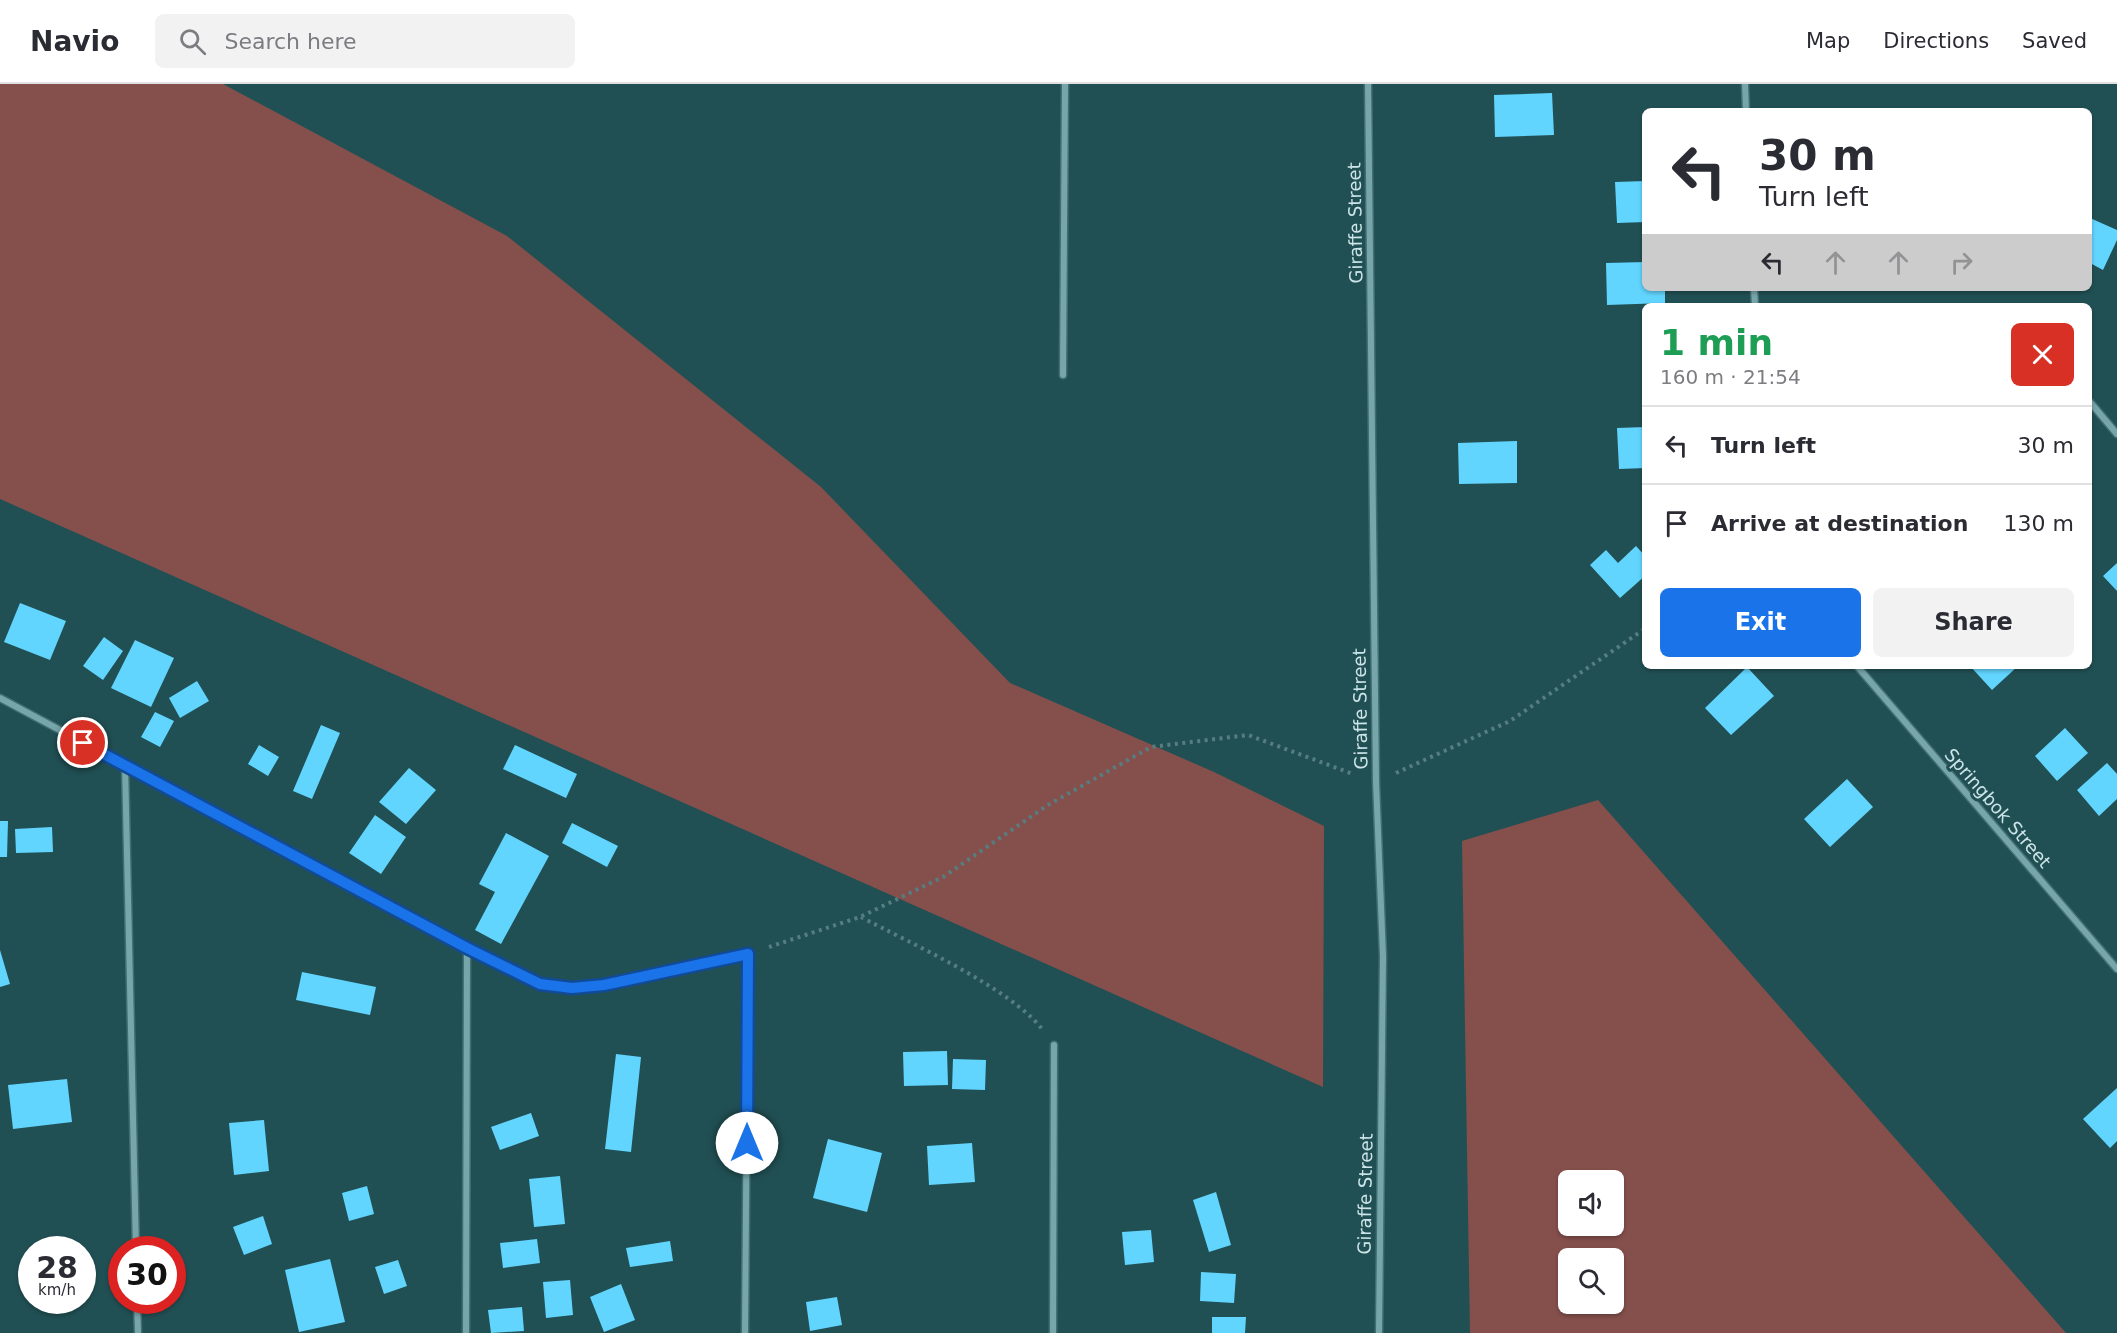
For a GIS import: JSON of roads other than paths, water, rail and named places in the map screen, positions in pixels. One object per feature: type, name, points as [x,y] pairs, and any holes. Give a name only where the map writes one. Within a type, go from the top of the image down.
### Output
[{"type":"street","points":[[1063,375],[1065,84]]},
{"type":"street","name":"Giraffe Street","points":[[1368,84],[1376,782],[1383,956],[1379,1333]]},
{"type":"street","points":[[1745,84],[1746,108]]},
{"type":"street","points":[[2092,404],[2117,434]]},
{"type":"street","name":"Springbok Street","points":[[1860,669],[2117,969]]},
{"type":"street","points":[[0,698],[467,948],[540,984],[572,988],[604,985],[748,954],[745,1333]]},
{"type":"street","points":[[125,765],[136,1236]]},
{"type":"street","points":[[466,1333],[467,948]]},
{"type":"street","points":[[1053,1333],[1054,1045]]},
{"type":"street","points":[[137,1314],[138,1333]]}]
